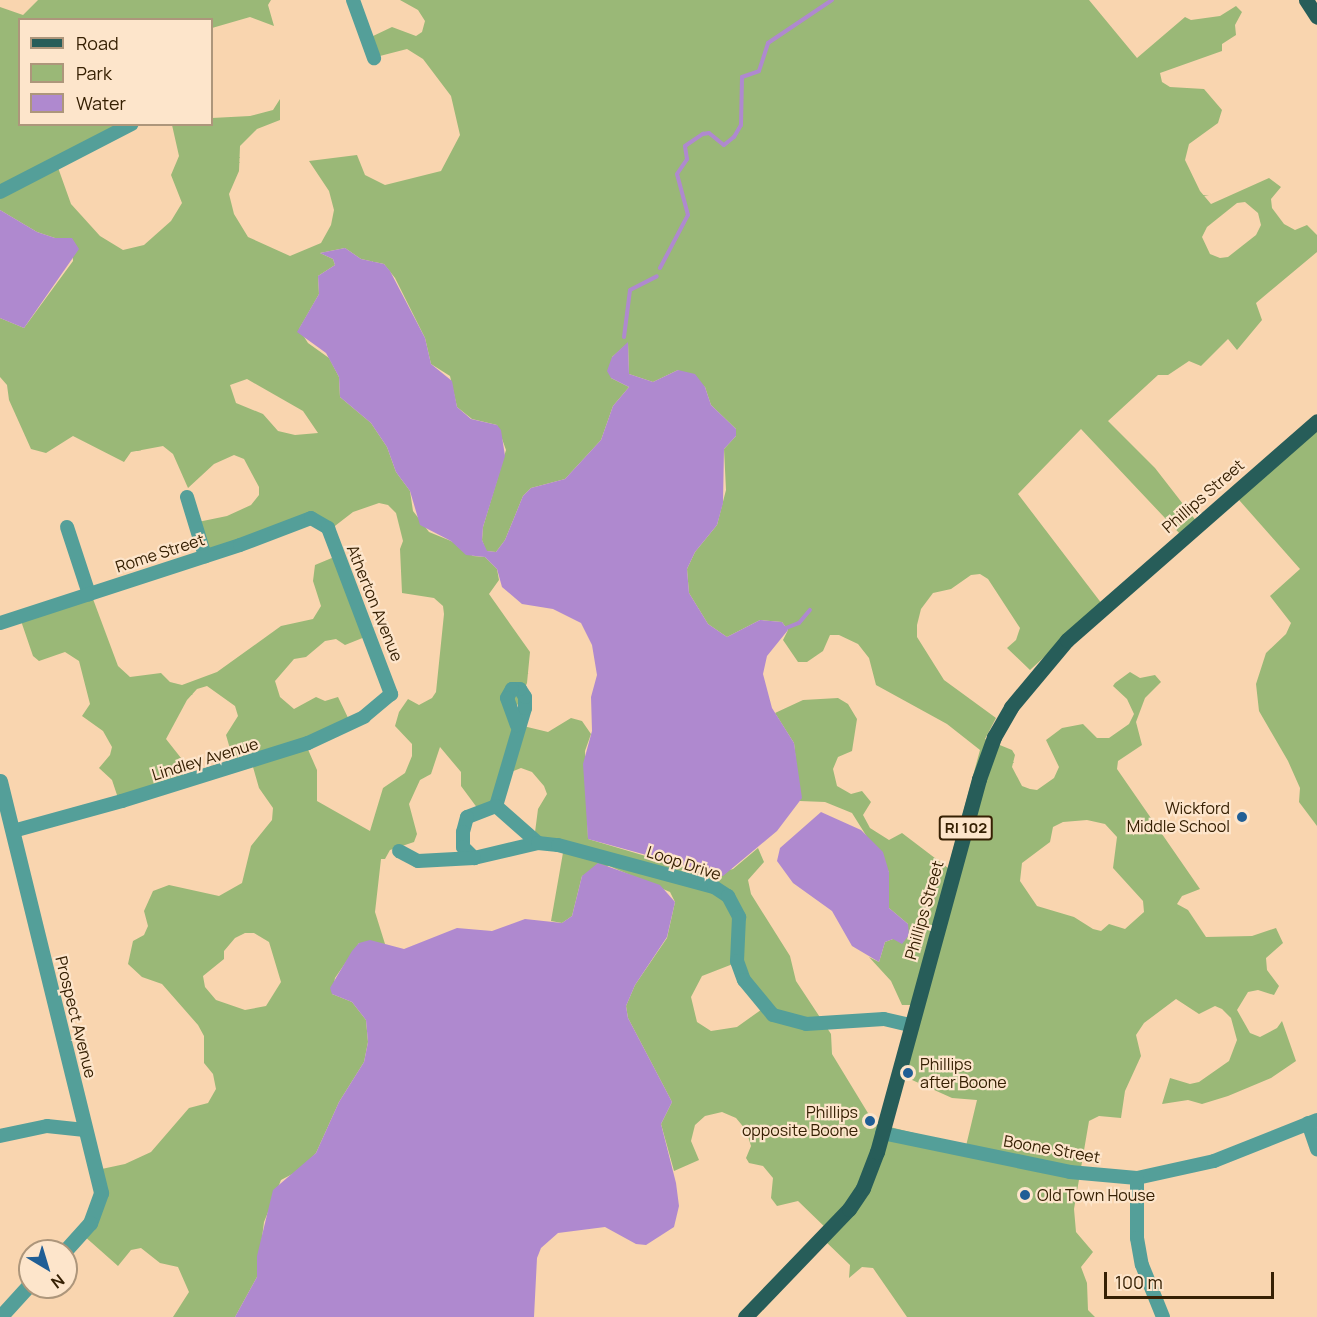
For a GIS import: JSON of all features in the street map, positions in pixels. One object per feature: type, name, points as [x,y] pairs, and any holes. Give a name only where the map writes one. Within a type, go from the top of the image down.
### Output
[{"type":"main road","points":[[1306,0],[1317,17]]},
{"type":"main road","name":"Phillips Street","points":[[745,1317],[849,1209],[863,1188],[882,1133],[979,779],[994,737],[1011,706],[1067,640],[1317,421]]},
{"type":"street","points":[[353,0],[374,58]]},
{"type":"street","points":[[0,192],[128,126]]},
{"type":"street","points":[[187,497],[205,556]]},
{"type":"street","name":"Rome Street","points":[[0,623],[205,556],[311,518],[328,528]]},
{"type":"street","points":[[67,527],[89,594]]},
{"type":"street","name":"Atherton Avenue","points":[[328,528],[390,690]]},
{"type":"street","name":"Lindley Avenue","points":[[13,831],[149,794],[308,743],[364,717],[391,694],[390,690]]},
{"type":"street","points":[[496,806],[517,725]]},
{"type":"street","name":"Prospect Avenue","points":[[0,781],[101,1193],[90,1222],[75,1239]]},
{"type":"street","points":[[496,806],[538,843]]},
{"type":"street","points":[[474,858],[463,847],[467,817],[496,806]]},
{"type":"street","name":"Loop Drive","points":[[399,851],[418,861],[474,858],[538,843],[577,848],[714,887],[728,896],[740,917],[737,961],[744,980],[773,1015],[806,1024],[884,1019],[910,1025]]},
{"type":"street","points":[[1313,1122],[1317,1149]]},
{"type":"street","name":"Boone Street","points":[[882,1133],[1070,1172],[1137,1178],[1214,1161],[1313,1122]]},
{"type":"street","points":[[0,1136],[47,1126],[85,1130]]},
{"type":"street","points":[[1137,1178],[1137,1238],[1142,1265],[1163,1317]]},
{"type":"street","points":[[0,1317],[18,1297]]},
{"type":"green space","points":[[38,0],[271,0],[268,5],[274,26],[250,17],[213,28],[213,18],[18,18],[18,126],[116,126],[56,162],[71,204],[100,236],[123,250],[144,245],[171,221],[182,203],[171,175],[179,156],[172,126],[213,126],[213,118],[250,116],[273,110],[280,99],[280,120],[257,129],[240,146],[239,171],[229,194],[234,214],[248,237],[290,256],[321,243],[331,225],[334,210],[329,191],[309,161],[357,155],[365,175],[385,185],[441,171],[460,135],[451,96],[423,59],[407,49],[376,57],[371,37],[392,27],[416,36],[422,32],[425,21],[418,10],[400,0],[1089,0],[1137,58],[1185,17],[1191,20],[1220,16],[1236,6],[1242,12],[1235,25],[1236,35],[1222,44],[1222,51],[1160,73],[1162,82],[1170,87],[1204,89],[1222,110],[1218,123],[1189,144],[1185,160],[1200,191],[1211,204],[1269,178],[1281,187],[1271,199],[1272,208],[1284,224],[1295,230],[1307,225],[1317,235],[1317,252],[1256,303],[1262,320],[1237,350],[1228,339],[1201,366],[1189,361],[1168,375],[1158,375],[1108,421],[1155,468],[1197,522],[1181,535],[1081,429],[1018,494],[1102,604],[1030,670],[1007,648],[1016,640],[1020,628],[988,579],[980,574],[971,575],[951,589],[933,593],[921,609],[917,625],[917,637],[944,680],[996,718],[985,739],[1012,750],[1015,755],[1012,767],[1022,786],[1030,789],[1037,790],[1054,778],[1059,767],[1046,740],[1062,728],[1083,724],[1097,738],[1109,738],[1129,724],[1134,714],[1127,699],[1113,686],[1115,683],[1130,672],[1140,678],[1155,675],[1161,682],[1145,698],[1136,722],[1142,745],[1118,761],[1117,769],[1200,889],[1182,896],[1177,904],[1188,910],[1206,937],[1252,936],[1276,928],[1283,943],[1266,958],[1267,970],[1279,986],[1274,995],[1258,990],[1248,992],[1237,1010],[1250,1033],[1260,1037],[1277,1028],[1282,1021],[1296,1061],[1271,1078],[1228,1096],[1202,1104],[1188,1100],[1162,1104],[1170,1078],[1190,1084],[1199,1082],[1229,1061],[1237,1040],[1231,1018],[1222,1009],[1215,1006],[1199,1014],[1176,999],[1144,1023],[1136,1035],[1141,1056],[1125,1091],[1121,1118],[1099,1116],[1089,1121],[1074,1209],[1076,1232],[1093,1252],[1081,1267],[1087,1283],[1088,1310],[1095,1317],[907,1317],[873,1268],[862,1267],[849,1278],[850,1265],[823,1239],[829,1231],[798,1201],[777,1206],[771,1198],[773,1178],[763,1166],[749,1163],[746,1158],[751,1146],[746,1130],[736,1118],[722,1112],[705,1116],[695,1125],[691,1141],[699,1160],[674,1171],[661,1124],[672,1102],[628,1018],[626,1006],[635,985],[667,938],[675,902],[670,892],[609,866],[582,876],[572,916],[562,923],[551,921],[564,847],[534,840],[538,809],[547,794],[544,786],[532,772],[521,768],[499,777],[494,805],[478,809],[461,786],[461,772],[440,747],[431,774],[420,780],[409,804],[417,834],[414,842],[390,850],[385,859],[381,859],[375,912],[385,944],[359,943],[335,978],[332,994],[352,1002],[366,1020],[368,1042],[364,1062],[339,1102],[316,1153],[300,1170],[281,1180],[264,1222],[257,1277],[235,1317],[173,1317],[189,1292],[178,1267],[160,1263],[141,1248],[131,1250],[118,1266],[83,1235],[92,1221],[97,1170],[125,1164],[151,1152],[189,1108],[208,1103],[216,1089],[213,1074],[204,1063],[204,1036],[198,1025],[162,984],[142,977],[128,964],[133,941],[144,935],[148,926],[144,911],[153,891],[169,885],[219,896],[242,883],[251,846],[272,820],[273,808],[259,788],[253,767],[235,766],[226,735],[238,716],[235,706],[207,686],[197,689],[187,700],[166,739],[181,758],[184,782],[119,801],[112,780],[99,768],[110,755],[112,747],[103,731],[82,716],[90,704],[79,661],[65,652],[39,661],[33,656],[20,618],[93,599],[118,666],[130,677],[161,673],[170,682],[182,685],[217,672],[281,626],[313,619],[321,606],[313,581],[315,565],[339,555],[365,637],[345,645],[336,639],[325,641],[306,657],[294,659],[275,681],[280,697],[294,709],[316,697],[325,701],[338,697],[351,724],[306,745],[317,770],[317,801],[370,831],[383,788],[405,773],[412,756],[412,744],[395,726],[399,712],[408,699],[419,705],[432,698],[436,692],[444,614],[443,606],[434,598],[402,593],[400,549],[403,541],[396,513],[388,505],[379,503],[353,512],[331,529],[311,519],[210,556],[198,522],[227,516],[251,505],[259,495],[259,487],[244,459],[234,455],[214,464],[188,488],[173,454],[163,446],[131,452],[124,462],[73,436],[46,453],[31,449],[9,400],[7,385],[0,377],[0,318],[24,328],[73,261],[72,238],[55,238],[37,232],[0,210],[0,7],[23,15]],"holes":[[[1245,202],[1258,213],[1261,225],[1256,235],[1228,257],[1220,258],[1210,254],[1202,237],[1207,227],[1237,203]],[[345,248],[361,259],[384,264],[395,278],[425,338],[431,364],[450,376],[457,407],[472,419],[497,425],[506,450],[483,527],[482,540],[486,551],[496,552],[505,540],[523,496],[531,488],[565,479],[601,440],[613,406],[629,387],[611,378],[612,357],[628,343],[629,374],[653,382],[678,370],[705,387],[711,405],[736,429],[736,436],[724,449],[726,490],[717,525],[695,552],[687,569],[689,593],[708,624],[727,637],[760,620],[782,622],[788,630],[783,640],[798,662],[807,662],[823,651],[830,635],[839,635],[858,644],[869,658],[876,685],[947,724],[980,750],[948,868],[902,833],[889,840],[870,828],[863,815],[871,802],[862,791],[851,794],[837,786],[833,769],[838,757],[852,751],[857,719],[848,704],[838,698],[803,700],[775,713],[794,743],[800,801],[825,802],[852,813],[889,872],[889,908],[908,924],[893,939],[885,942],[879,962],[869,957],[891,981],[902,1005],[914,1005],[901,1075],[952,1098],[977,1100],[966,1146],[874,1123],[832,1054],[831,1034],[796,981],[790,956],[751,894],[748,880],[764,862],[758,848],[733,869],[710,875],[588,839],[585,751],[591,734],[582,721],[571,718],[548,732],[519,725],[514,713],[527,683],[530,652],[489,594],[499,580],[497,569],[485,557],[473,556],[451,541],[429,532],[413,511],[410,491],[396,472],[387,447],[371,423],[340,397],[339,377],[329,358],[308,343],[299,329],[319,294],[318,276],[335,265],[333,259],[320,253]],[[247,379],[303,411],[318,433],[295,435],[278,431],[263,414],[236,403],[230,385]],[[1087,820],[1105,824],[1117,837],[1113,868],[1143,901],[1144,912],[1125,929],[1109,924],[1101,931],[1093,929],[1074,917],[1037,906],[1020,881],[1022,863],[1050,842],[1053,827],[1063,822]],[[245,933],[254,933],[269,942],[281,982],[266,1006],[245,1010],[216,1000],[205,987],[203,976],[224,959],[224,951],[235,938]],[[738,962],[765,1007],[737,1027],[711,1031],[697,1022],[691,997],[702,976]]]},
{"type":"green space","points":[[1317,417],[1317,826],[1299,802],[1300,788],[1288,761],[1259,711],[1256,684],[1266,653],[1286,634],[1291,623],[1270,596],[1300,569],[1232,492]]},
{"type":"water","points":[[0,210],[37,232],[55,238],[72,238],[79,249],[24,328],[0,318]]},
{"type":"water","points":[[345,248],[361,259],[384,264],[390,271],[425,338],[431,364],[452,381],[457,407],[471,419],[497,425],[501,430],[505,456],[483,527],[482,540],[487,551],[496,552],[505,540],[523,496],[531,488],[565,479],[601,440],[613,406],[629,387],[611,378],[607,371],[612,357],[628,342],[629,374],[653,382],[678,370],[695,374],[705,387],[711,405],[736,429],[736,436],[724,449],[723,503],[717,525],[695,552],[687,569],[689,593],[708,624],[727,637],[760,620],[782,622],[788,630],[767,656],[763,674],[772,708],[794,743],[802,798],[777,831],[723,876],[588,839],[583,764],[592,731],[591,697],[597,675],[592,645],[581,623],[553,609],[522,604],[502,587],[497,569],[485,557],[466,555],[451,541],[420,525],[410,491],[396,472],[387,447],[371,423],[340,397],[339,377],[326,353],[297,332],[319,294],[318,276],[335,265],[333,259],[320,253]]},
{"type":"water","points":[[821,812],[861,830],[883,852],[889,872],[889,908],[908,924],[909,935],[902,944],[893,939],[885,942],[879,962],[852,946],[832,911],[793,883],[777,861],[780,848]]},
{"type":"water","points":[[598,863],[660,885],[675,902],[667,937],[635,985],[626,1006],[628,1018],[672,1102],[661,1124],[676,1183],[679,1206],[674,1227],[646,1245],[636,1244],[605,1227],[558,1233],[541,1248],[537,1258],[534,1317],[235,1317],[257,1277],[257,1256],[273,1190],[316,1153],[339,1102],[364,1062],[368,1042],[366,1020],[352,1002],[332,994],[330,988],[352,951],[359,943],[370,940],[404,949],[457,928],[492,931],[525,919],[562,923],[572,916],[582,876]]},
{"type":"waterway","points":[[660,268],[688,215],[677,174],[687,159],[685,146],[703,134],[709,133],[724,145],[734,137],[741,125],[742,77],[759,71],[768,43],[832,0]]},
{"type":"waterway","points":[[624,337],[630,290],[657,276]]},
{"type":"waterway","points":[[786,628],[799,623],[810,610]]},
{"type":"place","name":"Wickford Middle School","points":[[1242,817]]},
{"type":"place","name":"Phillips after Boone","points":[[908,1073]]},
{"type":"place","name":"Phillips opposite Boone","points":[[870,1121]]},
{"type":"place","name":"Old Town House","points":[[1025,1195]]}]
